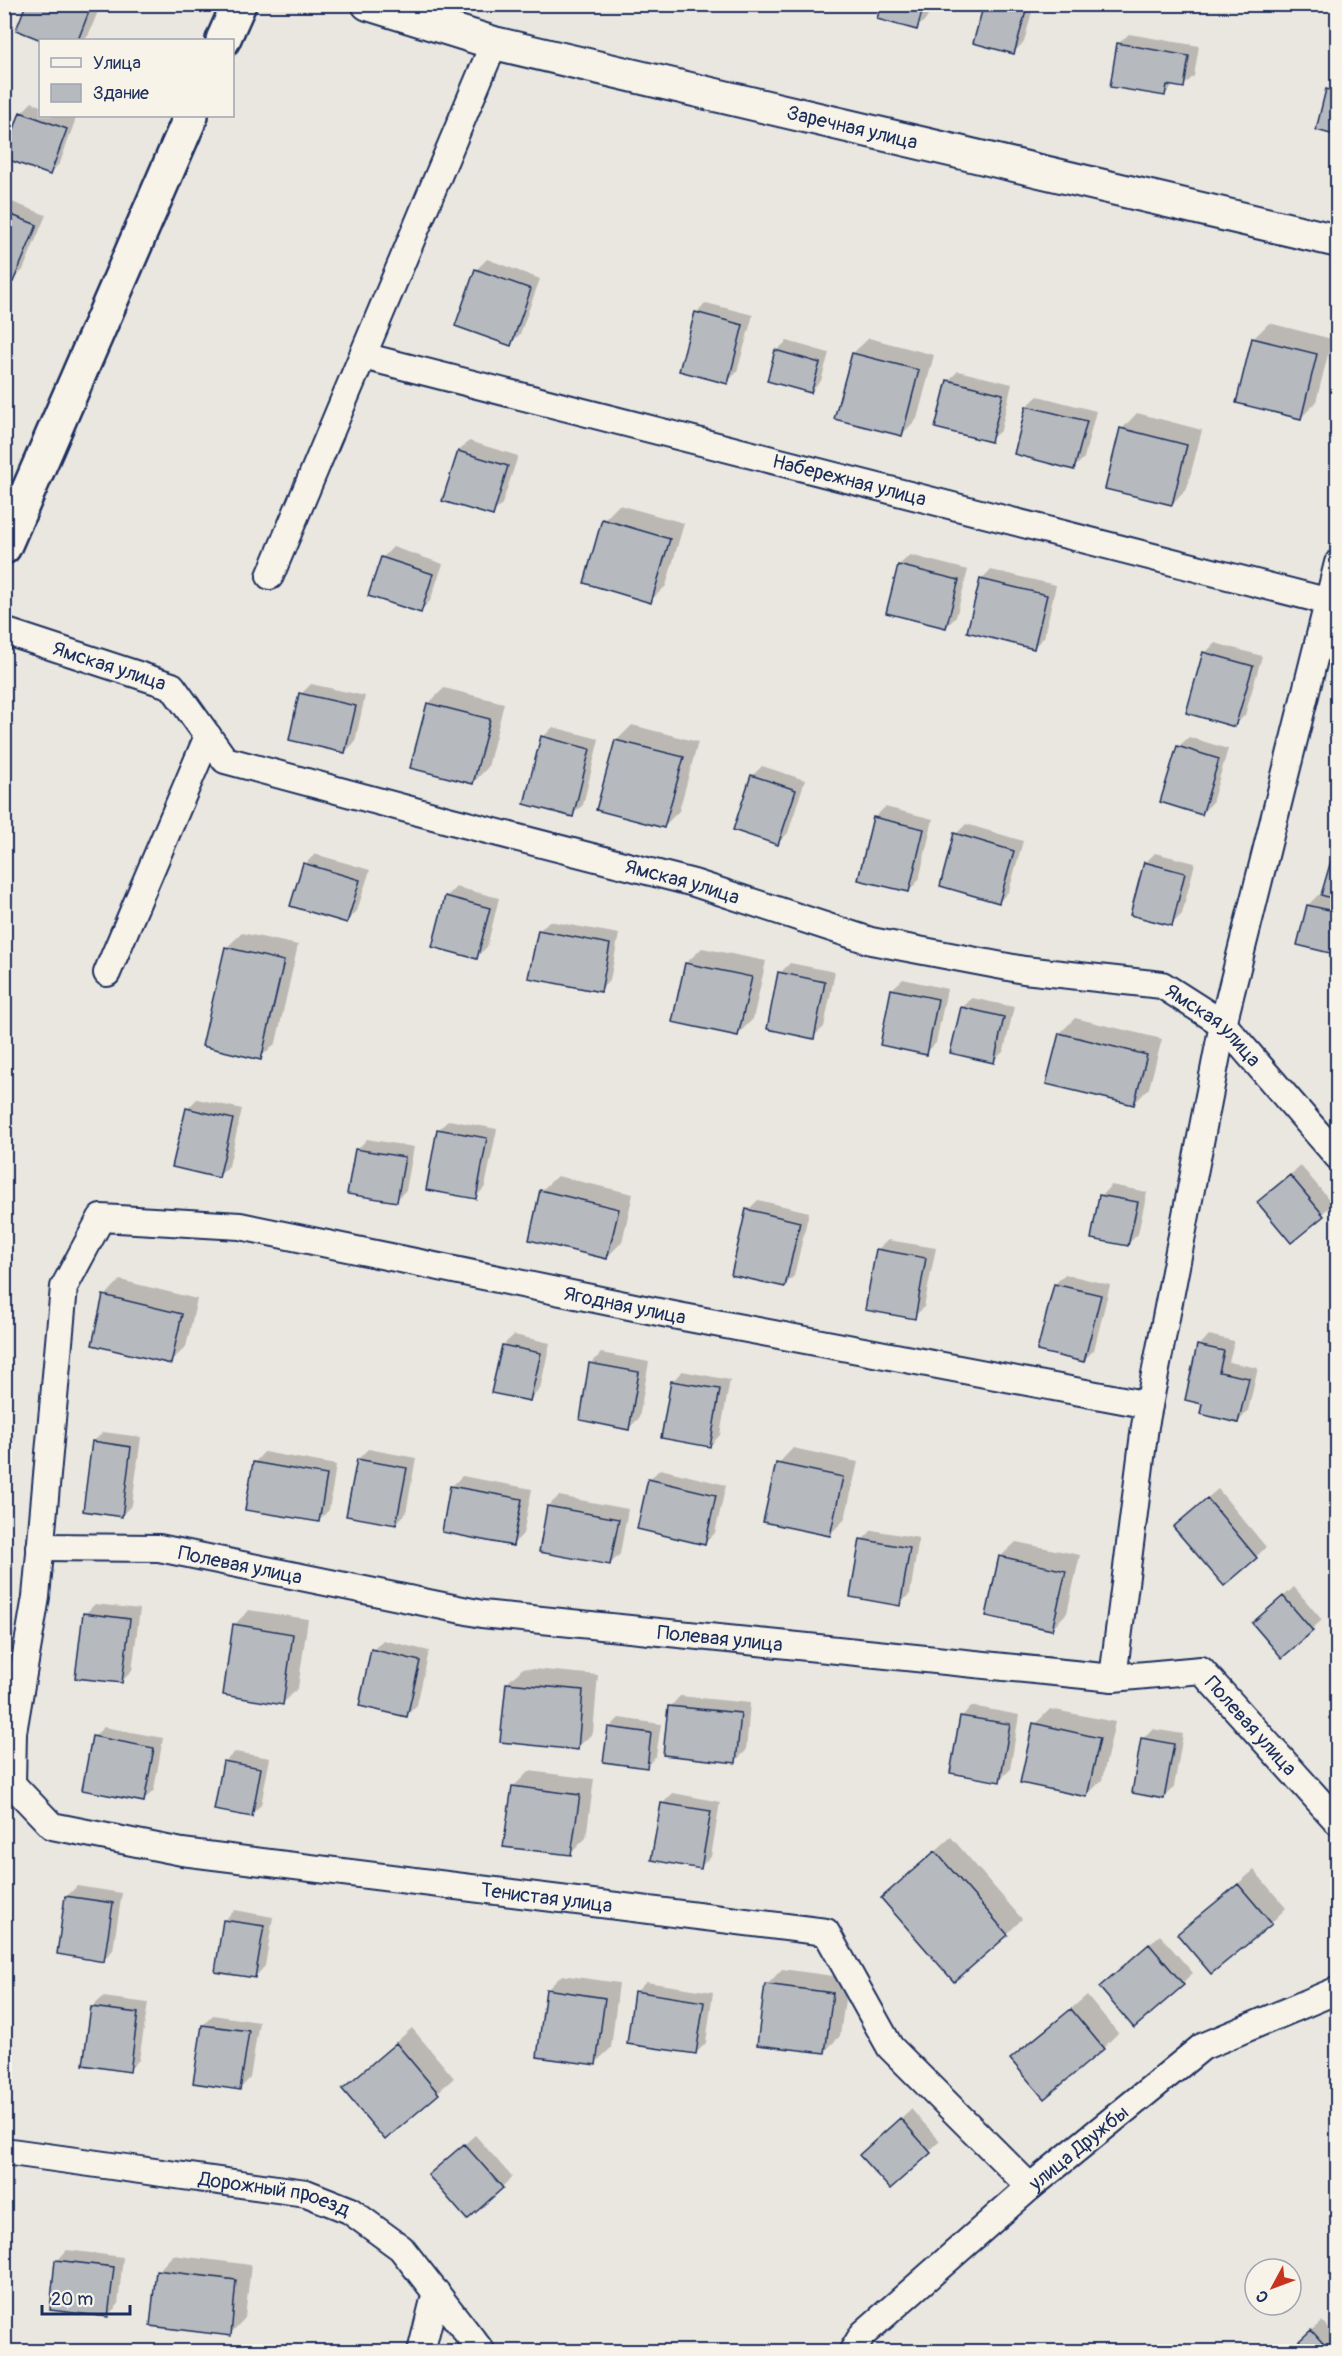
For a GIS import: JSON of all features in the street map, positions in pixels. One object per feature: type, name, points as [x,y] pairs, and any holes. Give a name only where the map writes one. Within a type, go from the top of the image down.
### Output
[{"type":"main road","points":[[223,39],[239,4]]},
{"type":"main road","points":[[4,547],[191,117]]},
{"type":"street","name":"Заречная улица","points":[[368,4],[494,43],[1338,241]]},
{"type":"street","points":[[270,576],[494,43]]},
{"type":"street","name":"Набережная улица","points":[[363,356],[1333,603]]},
{"type":"street","points":[[1113,1678],[1145,1426],[1223,1024],[1333,603],[1338,563]]},
{"type":"street","name":"Ямская улица","points":[[4,631],[172,686],[225,760],[694,883],[871,941],[1024,970],[1162,985],[1223,1024],[1338,1157]]},
{"type":"street","points":[[107,973],[207,736]]},
{"type":"street","name":"Ягодная улица","points":[[40,1547],[64,1287],[101,1218],[240,1226],[678,1316],[1149,1405]]},
{"type":"street","points":[[9,1733],[36,1598],[40,1547]]},
{"type":"street","name":"Полевая улица","points":[[40,1547],[159,1548],[482,1614],[1113,1678],[1201,1670],[1338,1822]]},
{"type":"street","name":"Тенистая улица","points":[[9,1733],[12,1784],[52,1826],[182,1852],[826,1932],[890,2047],[1030,2187]]},
{"type":"street","name":"улица Дружбы","points":[[852,2352],[863,2334],[1030,2187],[1202,2047],[1338,1990]]},
{"type":"street","name":"Дорожный проезд","points":[[4,2151],[306,2193],[349,2210],[401,2248],[482,2352]]},
{"type":"street","points":[[421,2352],[436,2292]]},
{"type":"building","points":[[26,4],[92,4],[78,39],[39,39],[16,30]]},
{"type":"building","points":[[881,4],[924,4],[917,30],[877,19]]},
{"type":"building","points":[[984,4],[1028,4],[1014,54],[973,43]]},
{"type":"building","points":[[1117,43],[1189,56],[1184,88],[1167,85],[1165,96],[1110,87]]},
{"type":"building","points":[[1326,89],[1338,92],[1338,136],[1316,130]]},
{"type":"building","points":[[20,112],[67,129],[50,175],[4,158]]},
{"type":"building","points":[[4,212],[37,225],[13,282],[4,278]]},
{"type":"building","points":[[475,269],[531,289],[511,346],[455,326]]},
{"type":"building","points":[[695,312],[743,325],[728,384],[679,371]]},
{"type":"building","points":[[1252,338],[1317,354],[1301,419],[1236,403]]},
{"type":"building","points":[[775,350],[820,363],[811,393],[767,381]]},
{"type":"building","points":[[852,353],[919,370],[902,436],[834,419]]},
{"type":"building","points":[[947,380],[1003,394],[991,442],[935,428]]},
{"type":"building","points":[[1026,406],[1087,421],[1074,470],[1014,454]]},
{"type":"building","points":[[1120,428],[1187,445],[1172,505],[1105,489]]},
{"type":"building","points":[[458,451],[508,466],[493,516],[442,501]]},
{"type":"building","points":[[602,519],[670,539],[651,603],[584,583]]},
{"type":"building","points":[[381,557],[433,574],[421,613],[368,596]]},
{"type":"building","points":[[898,565],[959,580],[946,628],[886,613]]},
{"type":"building","points":[[980,579],[1047,595],[1034,649],[967,632]]},
{"type":"building","points":[[1203,652],[1253,666],[1235,727],[1186,713]]},
{"type":"building","points":[[299,693],[356,706],[345,753],[289,740]]},
{"type":"building","points":[[427,703],[490,719],[473,784],[410,768]]},
{"type":"building","points":[[541,736],[590,749],[573,817],[524,804]]},
{"type":"building","points":[[615,740],[684,757],[664,828],[596,810]]},
{"type":"building","points":[[1177,746],[1219,759],[1202,815],[1160,802]]},
{"type":"building","points":[[751,775],[796,790],[778,845],[733,830]]},
{"type":"building","points":[[873,817],[924,829],[909,892],[858,880]]},
{"type":"building","points":[[954,833],[1014,851],[999,903],[940,886]]},
{"type":"building","points":[[1338,840],[1338,900],[1321,895]]},
{"type":"building","points":[[1144,862],[1185,873],[1172,926],[1130,915]]},
{"type":"building","points":[[303,863],[360,880],[347,923],[290,906]]},
{"type":"building","points":[[445,896],[490,908],[477,959],[432,947]]},
{"type":"building","points":[[1307,905],[1338,912],[1338,955],[1297,945]]},
{"type":"building","points":[[538,930],[610,944],[601,992],[528,978]]},
{"type":"building","points":[[225,947],[284,961],[261,1060],[202,1046]]},
{"type":"building","points":[[685,963],[752,977],[738,1036],[672,1022]]},
{"type":"building","points":[[778,972],[825,982],[814,1039],[767,1029]]},
{"type":"building","points":[[891,989],[938,999],[927,1055],[880,1045]]},
{"type":"building","points":[[961,1007],[1004,1017],[994,1063],[950,1053]]},
{"type":"building","points":[[1059,1033],[1147,1055],[1134,1105],[1046,1084]]},
{"type":"building","points":[[186,1108],[233,1119],[219,1178],[172,1167]]},
{"type":"building","points":[[437,1129],[487,1138],[476,1199],[426,1190]]},
{"type":"building","points":[[355,1149],[405,1157],[397,1202],[347,1194]]},
{"type":"building","points":[[1290,1175],[1324,1216],[1291,1243],[1257,1202]]},
{"type":"building","points":[[540,1190],[619,1209],[607,1259],[529,1240]]},
{"type":"building","points":[[1099,1195],[1138,1202],[1128,1246],[1091,1239]]},
{"type":"building","points":[[746,1209],[800,1222],[785,1287],[731,1275]]},
{"type":"building","points":[[876,1249],[926,1258],[915,1319],[865,1310]]},
{"type":"building","points":[[1054,1284],[1101,1295],[1084,1362],[1037,1351]]},
{"type":"building","points":[[103,1295],[182,1314],[171,1364],[92,1345]]},
{"type":"building","points":[[502,1345],[541,1353],[530,1401],[491,1393]]},
{"type":"building","points":[[1197,1345],[1224,1351],[1219,1372],[1249,1378],[1238,1423],[1200,1414],[1202,1404],[1185,1400]]},
{"type":"building","points":[[589,1363],[639,1372],[629,1430],[580,1420]]},
{"type":"building","points":[[671,1381],[720,1389],[710,1447],[661,1438]]},
{"type":"building","points":[[92,1441],[131,1447],[122,1517],[83,1511]]},
{"type":"building","points":[[357,1459],[407,1468],[396,1525],[346,1516]]},
{"type":"building","points":[[253,1462],[327,1475],[319,1522],[245,1510]]},
{"type":"building","points":[[776,1463],[843,1477],[830,1536],[763,1522]]},
{"type":"building","points":[[648,1479],[716,1495],[705,1545],[637,1529]]},
{"type":"building","points":[[450,1486],[522,1499],[513,1546],[442,1532]]},
{"type":"building","points":[[1207,1498],[1257,1558],[1224,1586],[1173,1527]]},
{"type":"building","points":[[547,1506],[619,1519],[610,1565],[539,1552]]},
{"type":"building","points":[[860,1539],[910,1548],[900,1606],[850,1597]]},
{"type":"building","points":[[999,1556],[1066,1571],[1052,1630],[986,1616]]},
{"type":"building","points":[[1283,1596],[1313,1631],[1282,1658],[1252,1623]]},
{"type":"building","points":[[83,1613],[130,1619],[122,1683],[75,1678]]},
{"type":"building","points":[[233,1624],[293,1634],[283,1705],[223,1695]]},
{"type":"building","points":[[371,1649],[420,1661],[407,1717],[359,1706]]},
{"type":"building","points":[[506,1683],[583,1690],[578,1750],[500,1742]]},
{"type":"building","points":[[668,1706],[741,1713],[736,1763],[663,1755]]},
{"type":"building","points":[[1338,1710],[1338,1728],[1329,1718]]},
{"type":"building","points":[[960,1716],[1010,1724],[1000,1782],[950,1773]]},
{"type":"building","points":[[1033,1723],[1100,1738],[1087,1797],[1020,1783]]},
{"type":"building","points":[[608,1727],[651,1733],[647,1768],[603,1762]]},
{"type":"building","points":[[92,1736],[154,1748],[144,1802],[82,1790]]},
{"type":"building","points":[[1141,1738],[1174,1744],[1164,1799],[1132,1793]]},
{"type":"building","points":[[223,1761],[261,1768],[252,1817],[214,1810]]},
{"type":"building","points":[[512,1786],[580,1795],[571,1855],[503,1847]]},
{"type":"building","points":[[661,1803],[711,1811],[701,1869],[651,1860]]},
{"type":"building","points":[[935,1851],[1008,1935],[954,1982],[881,1898]]},
{"type":"building","points":[[1238,1884],[1272,1924],[1211,1974],[1177,1934]]},
{"type":"building","points":[[65,1896],[113,1903],[104,1962],[57,1954]]},
{"type":"building","points":[[223,1920],[264,1926],[255,1978],[215,1972]]},
{"type":"building","points":[[1149,1944],[1184,1985],[1134,2028],[1099,1987]]},
{"type":"building","points":[[765,1984],[833,1993],[825,2053],[757,2045]]},
{"type":"building","points":[[546,1989],[605,1998],[596,2065],[537,2057]]},
{"type":"building","points":[[634,1991],[704,2002],[696,2054],[627,2044]]},
{"type":"building","points":[[91,2007],[138,2013],[130,2072],[83,2065]]},
{"type":"building","points":[[1071,2009],[1104,2049],[1044,2099],[1010,2059]]},
{"type":"building","points":[[202,2025],[249,2031],[240,2090],[193,2083]]},
{"type":"building","points":[[396,2043],[439,2094],[385,2140],[342,2089]]},
{"type":"building","points":[[900,2118],[931,2153],[890,2189],[859,2155]]},
{"type":"building","points":[[464,2144],[503,2188],[467,2220],[428,2175]]},
{"type":"building","points":[[55,2260],[114,2267],[108,2317],[50,2310]]},
{"type":"building","points":[[156,2270],[236,2280],[231,2336],[150,2326]]},
{"type":"building","points":[[1311,2330],[1331,2352],[1287,2352]]}]
